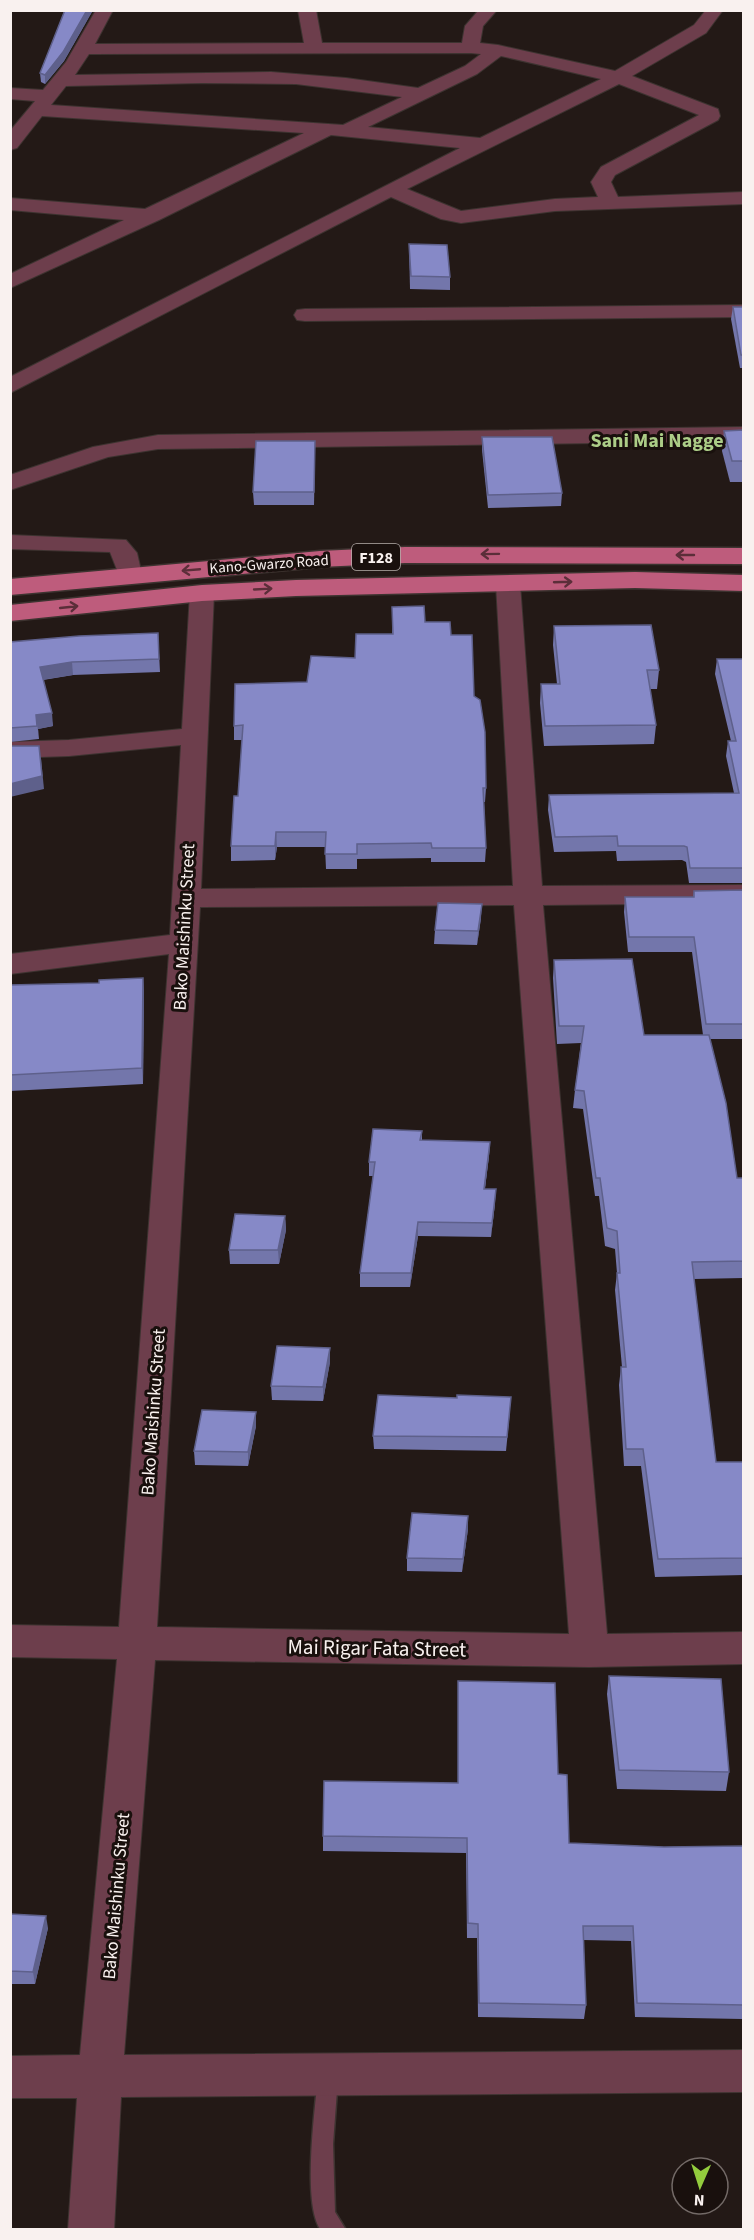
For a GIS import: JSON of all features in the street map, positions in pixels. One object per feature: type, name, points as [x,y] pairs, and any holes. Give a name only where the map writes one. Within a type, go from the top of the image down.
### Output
[{"type":"main road","name":"Kano-Gwarzo Road","points":[[10,587],[320,559],[405,555],[744,556]]},
{"type":"main road","name":"Kano-Gwarzo Road","points":[[10,613],[202,593],[296,588],[635,580],[744,583]]},
{"type":"street","points":[[10,144],[83,49],[105,10]]},
{"type":"street","points":[[307,10],[315,50]]},
{"type":"street","points":[[471,48],[470,34],[473,25],[489,10]]},
{"type":"street","points":[[10,386],[391,189],[618,77],[700,29],[715,10]]},
{"type":"street","points":[[83,49],[471,48],[498,50],[618,77],[706,111],[711,116],[608,171],[601,182],[610,202]]},
{"type":"street","points":[[10,282],[336,130],[471,70],[498,50]]},
{"type":"street","points":[[61,80],[97,82],[223,77],[304,79],[373,85],[419,94]]},
{"type":"street","points":[[10,93],[43,103],[484,144]]},
{"type":"street","points":[[391,189],[448,215],[461,217],[555,205],[744,198]]},
{"type":"street","points":[[10,204],[152,216]]},
{"type":"street","points":[[305,315],[744,311]]},
{"type":"street","points":[[10,483],[85,455],[124,445],[158,442],[744,434]]},
{"type":"street","points":[[10,542],[117,545],[125,552],[130,575]]},
{"type":"street","points":[[508,584],[528,894],[590,1651]]},
{"type":"street","name":"Bako Maishinku Street","points":[[91,2229],[100,2076],[137,1644],[184,943],[202,593]]},
{"type":"street","points":[[10,750],[69,748],[193,736]]},
{"type":"street","points":[[186,898],[744,894]]},
{"type":"street","points":[[10,964],[184,943]]},
{"type":"street","name":"Mai Rigar Fata Street","points":[[10,1641],[590,1651],[744,1648]]},
{"type":"street","points":[[10,2077],[744,2071]]},
{"type":"lane","points":[[328,2074],[322,2144],[324,2216],[335,2229]]},
{"type":"building","points":[[65,10],[87,10],[63,52],[45,75],[40,73]]},
{"type":"building","points":[[409,244],[447,245],[450,277],[411,276]]},
{"type":"building","points":[[733,307],[744,307],[744,355],[741,355]]},
{"type":"building","points":[[744,430],[744,461],[732,461],[724,431]]},
{"type":"building","points":[[482,437],[552,437],[562,493],[488,495]]},
{"type":"building","points":[[256,441],[315,441],[314,492],[253,492]]},
{"type":"building","points":[[424,606],[425,622],[450,622],[451,635],[472,635],[474,696],[480,700],[485,732],[486,788],[483,788],[486,848],[432,848],[431,843],[357,844],[357,854],[325,854],[326,832],[276,832],[275,846],[231,846],[234,796],[238,796],[243,725],[234,726],[235,684],[307,682],[311,656],[355,658],[356,634],[393,634],[392,607]]},
{"type":"building","points":[[651,625],[659,670],[647,670],[656,725],[545,726],[541,684],[560,684],[554,626]]},
{"type":"building","points":[[158,633],[159,659],[72,662],[40,667],[52,713],[36,715],[37,726],[10,728],[10,642],[79,636]]},
{"type":"building","points":[[717,659],[744,659],[744,868],[690,868],[687,847],[684,846],[618,846],[617,836],[555,837],[549,795],[739,793],[728,741],[736,741]]},
{"type":"building","points":[[10,746],[39,746],[42,776],[10,784]]},
{"type":"building","points":[[744,890],[744,1024],[706,1024],[694,937],[629,937],[625,897],[694,897],[694,891]]},
{"type":"building","points":[[438,903],[482,904],[478,931],[435,930]]},
{"type":"building","points":[[632,959],[644,1035],[709,1035],[726,1103],[737,1178],[744,1178],[744,1261],[692,1262],[716,1462],[744,1462],[744,1558],[658,1559],[643,1449],[626,1449],[621,1367],[626,1367],[617,1273],[620,1273],[617,1231],[607,1228],[600,1178],[596,1178],[584,1091],[575,1090],[584,1026],[559,1026],[554,960]]},
{"type":"building","points":[[143,978],[142,1068],[10,1075],[10,985],[99,983],[99,980]]},
{"type":"building","points":[[373,1129],[422,1131],[420,1140],[490,1142],[484,1189],[496,1189],[492,1223],[418,1222],[411,1273],[360,1273],[375,1162],[369,1162]]},
{"type":"building","points":[[235,1214],[285,1216],[278,1250],[229,1250]]},
{"type":"building","points":[[277,1346],[330,1348],[323,1387],[271,1386]]},
{"type":"building","points":[[378,1395],[457,1398],[457,1395],[511,1397],[507,1437],[373,1436]]},
{"type":"building","points":[[202,1410],[256,1412],[248,1452],[194,1451]]},
{"type":"building","points":[[412,1513],[468,1516],[463,1559],[407,1558]]},
{"type":"building","points":[[609,1676],[721,1679],[729,1772],[619,1770]]},
{"type":"building","points":[[458,1681],[555,1683],[558,1774],[567,1775],[569,1843],[664,1847],[744,1846],[744,2005],[637,2003],[633,1926],[583,1926],[586,2005],[479,2003],[478,1924],[468,1923],[467,1838],[323,1836],[324,1781],[458,1783]]},
{"type":"building","points":[[10,1914],[46,1916],[33,1972],[10,1971]]},
{"type":"district","name":"Sani Mai Nagge","points":[[657,440]]}]
